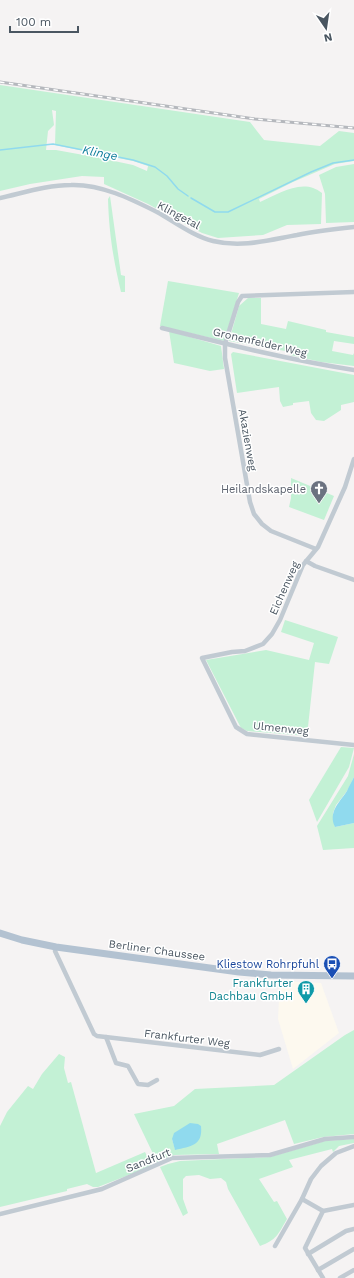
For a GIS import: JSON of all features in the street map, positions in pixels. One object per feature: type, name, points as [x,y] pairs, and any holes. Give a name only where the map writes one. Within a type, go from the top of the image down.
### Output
[{"type":"main road","name":"Berliner Chaussee","points":[[0,933],[54,948]]},
{"type":"main road","name":"Berliner Chaussee","points":[[0,937],[30,946],[253,974],[354,976]]},
{"type":"street","name":"Klingetal","points":[[0,198],[49,187],[72,185],[90,186],[109,190],[155,212],[201,237],[226,243],[245,244],[265,242],[323,230],[354,227]]},
{"type":"street","points":[[225,344],[238,302],[242,296],[351,292],[354,297]]},
{"type":"street","name":"Gronenfelder Weg","points":[[162,328],[311,363],[354,370]]},
{"type":"street","name":"Akazienweg","points":[[225,344],[225,358],[242,461],[250,502],[254,514],[262,524],[271,531],[316,550]]},
{"type":"street","name":"Eichenweg","points":[[202,658],[245,651],[263,644],[272,634],[280,620],[303,565],[318,547],[345,486],[354,459]]},
{"type":"street","points":[[306,561],[315,566],[354,580]]},
{"type":"street","name":"Ulmenweg","points":[[202,658],[236,727],[241,731],[247,734],[354,745]]},
{"type":"street","name":"Frankfurter Weg","points":[[54,948],[94,1034],[97,1036],[260,1055],[279,1049]]},
{"type":"street","points":[[106,1037],[116,1063],[128,1066],[138,1084],[148,1085],[157,1080]]},
{"type":"street","name":"Sandfurt","points":[[0,1214],[102,1189],[172,1158],[270,1155],[324,1139],[354,1137]]},
{"type":"street","points":[[275,1246],[302,1199],[311,1179],[321,1166],[336,1153],[354,1146]]},
{"type":"street","points":[[302,1199],[324,1212],[354,1206]]},
{"type":"street","points":[[323,1278],[308,1254],[305,1246],[324,1212]]},
{"type":"street","points":[[308,1254],[346,1230],[354,1229]]},
{"type":"street","points":[[318,1270],[354,1249]]},
{"type":"street","points":[[340,1278],[354,1270]]},
{"type":"shaded area","name":"Frankfurter Dachbau GmbH","points":[[280,981],[321,983],[339,1033],[293,1069],[278,1019]]},
{"type":"green space","points":[[0,85],[250,122],[264,140],[320,146],[339,131],[354,133],[354,161],[335,164],[293,182],[259,199],[260,202],[291,188],[315,188],[322,193],[321,224],[287,225],[263,235],[218,238],[202,233],[148,204],[104,184],[104,177],[82,176],[30,184],[0,191]],"holes":[[[52,110],[56,111],[55,145],[133,161],[148,166],[147,171],[133,165],[100,158],[56,150],[46,150],[48,131],[54,125]]]},
{"type":"green space","points":[[354,164],[354,222],[326,223],[325,194],[319,175],[336,167]]},
{"type":"green space","points":[[110,196],[121,275],[125,276],[125,292],[121,292],[112,246],[108,199]]},
{"type":"green space","points":[[168,281],[239,293],[224,341],[160,326]]},
{"type":"green space","points":[[248,298],[261,298],[261,324],[286,329],[288,321],[326,330],[326,332],[354,337],[354,344],[334,341],[332,351],[353,355],[354,353],[354,366],[321,362],[290,355],[291,352],[229,341],[239,306]]},
{"type":"green space","points":[[169,331],[221,346],[224,369],[210,371],[174,363]]},
{"type":"green space","points":[[233,352],[354,375],[354,402],[341,405],[341,410],[324,421],[316,420],[311,413],[309,401],[293,403],[293,405],[283,407],[280,401],[279,387],[237,393],[231,354]]},
{"type":"green space","points":[[291,478],[334,496],[324,520],[289,507],[291,498]]},
{"type":"green space","points":[[285,620],[338,637],[329,664],[315,662],[307,736],[247,731],[241,728],[206,660],[266,650],[309,660],[314,643],[281,632]]},
{"type":"green space","points":[[341,747],[354,748],[349,767],[317,822],[309,800]]},
{"type":"green space","points":[[354,754],[354,777],[347,791],[336,805],[333,813],[335,827],[354,823],[354,848],[323,850],[317,826],[348,776]]},
{"type":"green space","points":[[354,1030],[354,1134],[323,1137],[294,1144],[285,1120],[217,1144],[219,1154],[175,1155],[157,1162],[134,1114],[174,1106],[195,1089],[274,1085]],"holes":[[[172,1139],[192,1145],[175,1149]]]},
{"type":"green space","points":[[59,1054],[65,1057],[64,1068],[68,1083],[71,1082],[96,1173],[145,1152],[152,1166],[98,1187],[93,1187],[87,1184],[67,1189],[67,1191],[0,1207],[0,1126],[7,1112],[28,1086],[33,1089],[42,1074]]},
{"type":"green space","points":[[354,1139],[354,1143],[339,1146],[333,1152],[332,1149],[289,1160],[293,1167],[259,1179],[274,1202],[277,1201],[287,1219],[274,1239],[260,1246],[228,1189],[226,1182],[221,1178],[210,1179],[199,1175],[186,1176],[183,1179],[183,1199],[188,1213],[183,1216],[160,1167],[180,1161],[270,1157],[325,1141]]},
{"type":"water","points":[[354,777],[354,823],[335,827],[333,817],[335,808],[347,791]]},
{"type":"water","points":[[190,1123],[201,1126],[200,1138],[191,1146],[175,1150],[172,1139],[174,1133]]},
{"type":"waterway","name":"Klinge","points":[[0,150],[53,144],[133,160],[155,167],[167,176],[178,189],[188,196]]},
{"type":"waterway","name":"Klinge","points":[[191,198],[215,212],[228,212],[311,172],[333,163],[354,160]]},
{"type":"railway","points":[[0,82],[255,119],[354,128]]},
{"type":"place","name":"Heilandskapelle","points":[[319,504]]},
{"type":"place","name":"Kliestow Rohrpfuhl","points":[[332,979]]},
{"type":"place","name":"Frankfurter Dachbau GmbH","points":[[306,1004]]}]
